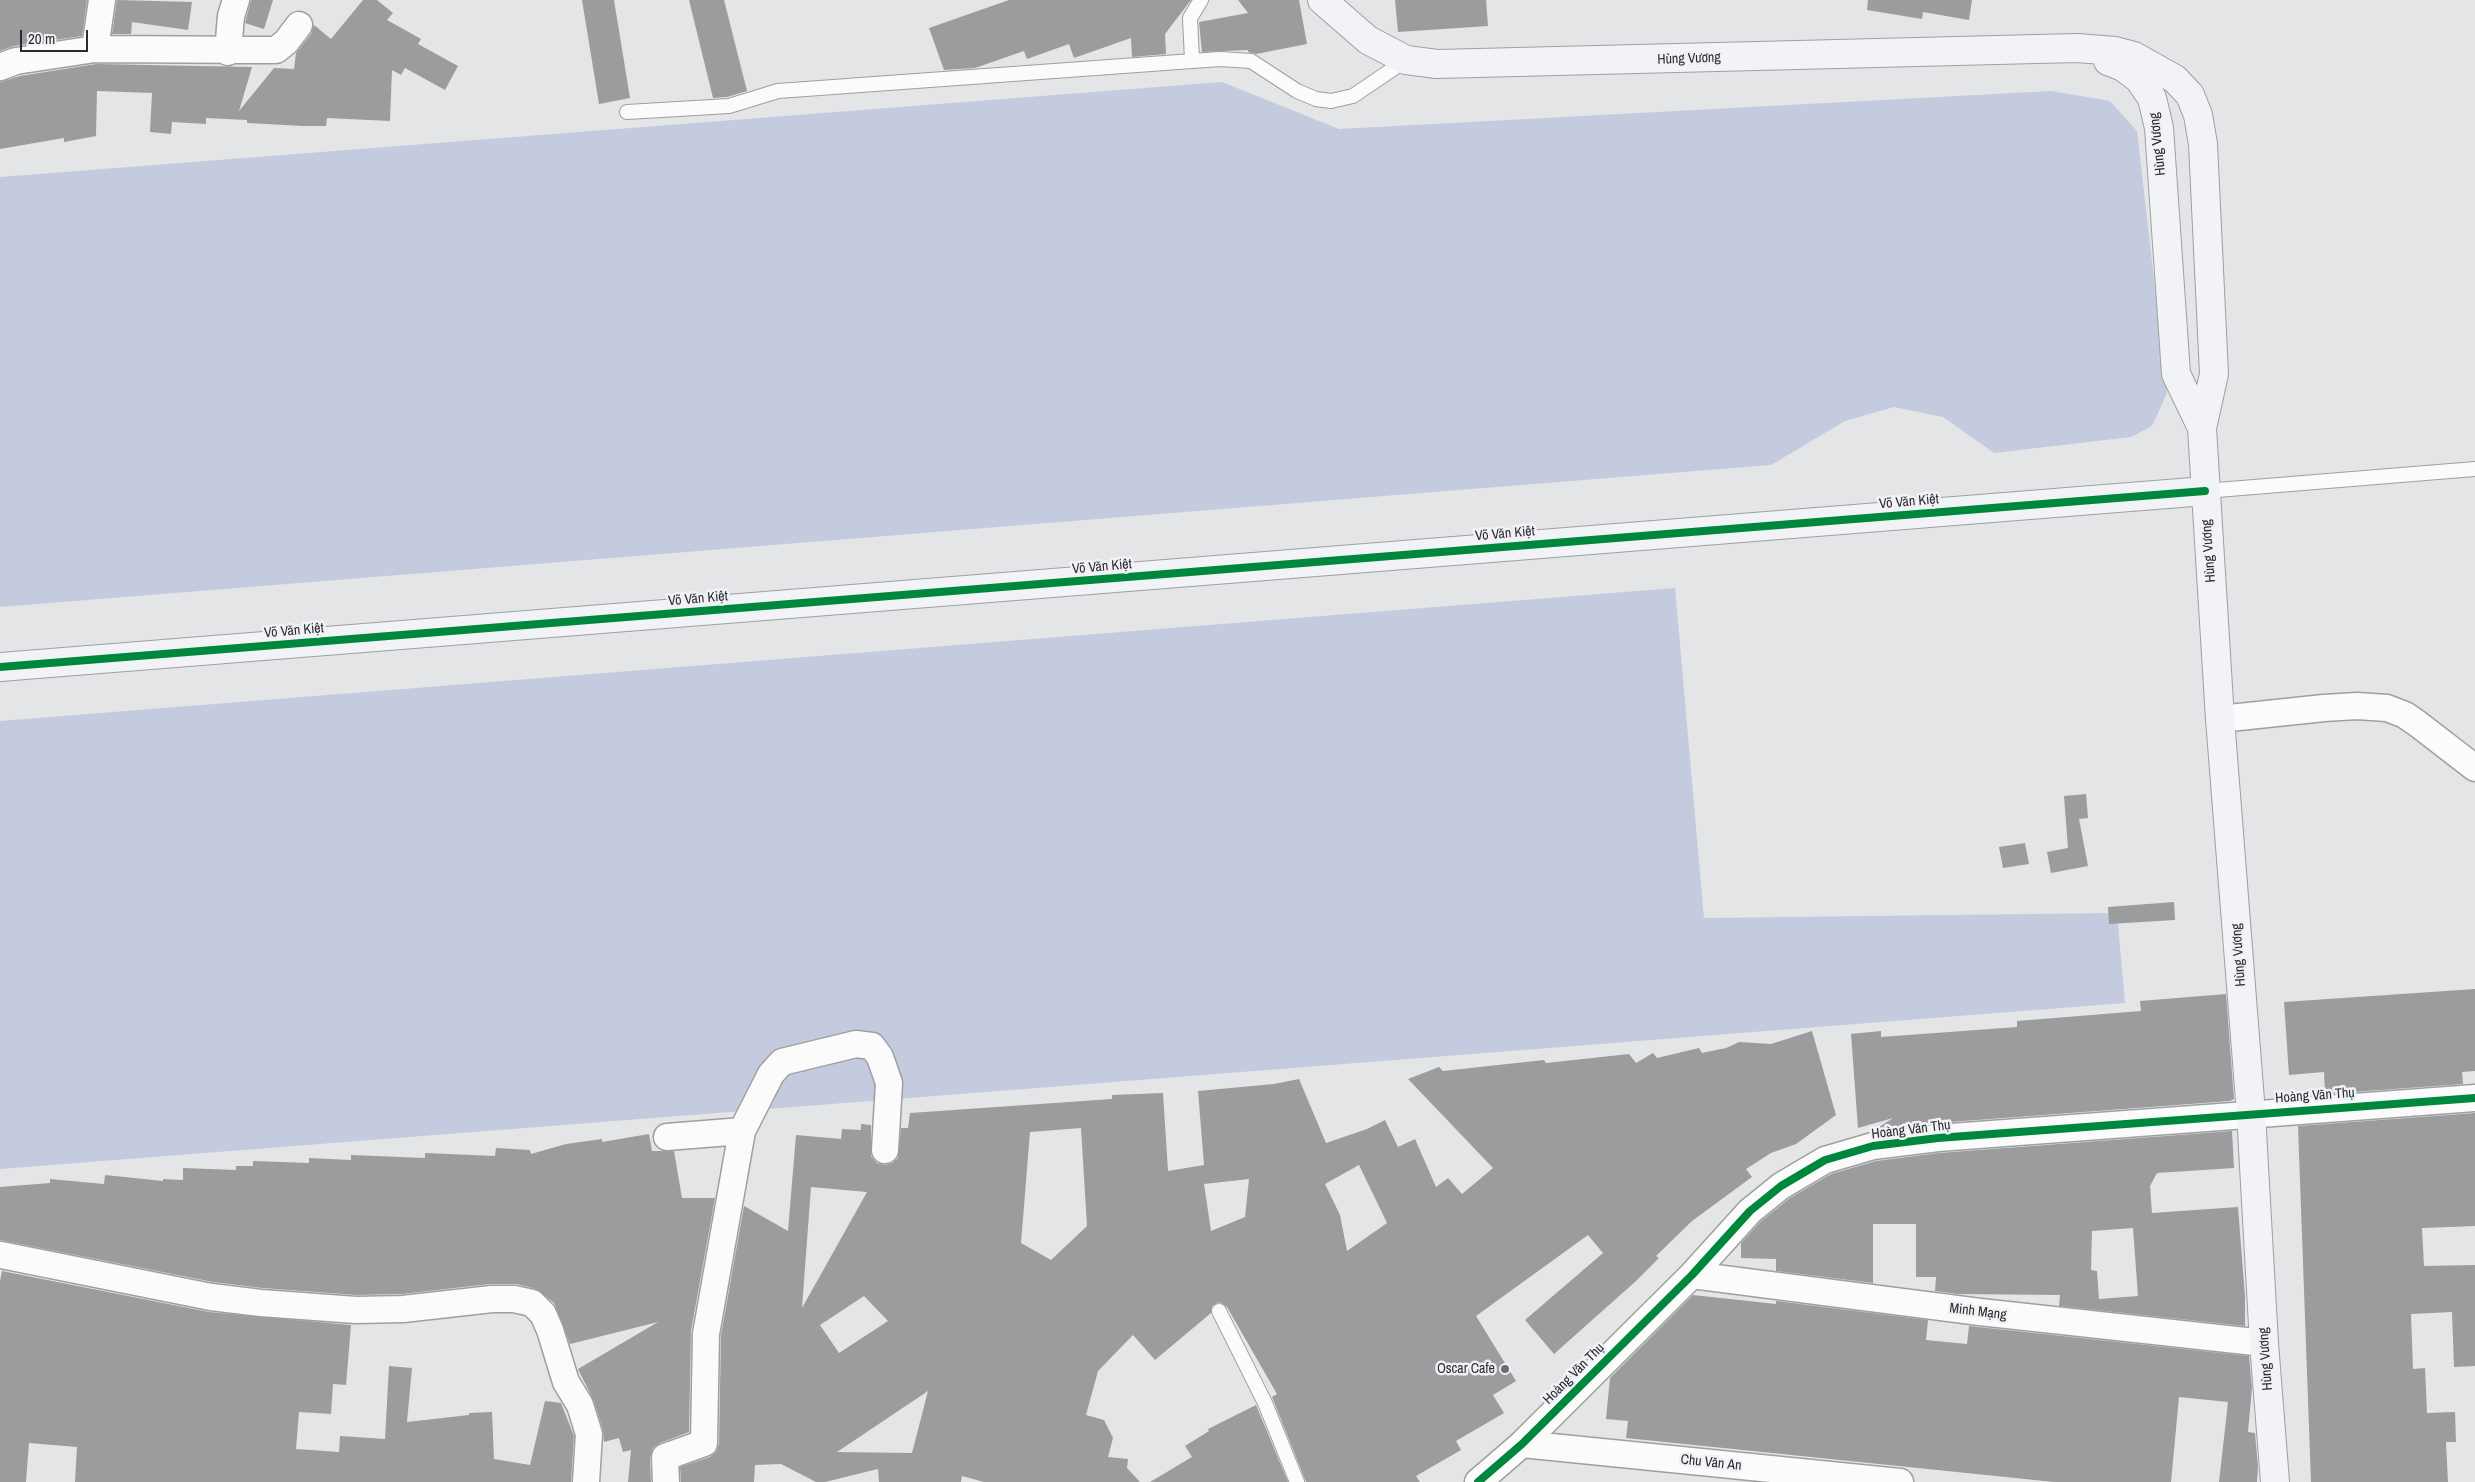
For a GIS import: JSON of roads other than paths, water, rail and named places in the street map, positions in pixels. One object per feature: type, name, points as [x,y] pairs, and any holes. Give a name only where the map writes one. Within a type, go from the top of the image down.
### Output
[{"type":"main road","name":"Hùng Vương","points":[[1322,0],[1368,40],[1406,60],[1437,64],[1520,64],[2077,48],[2115,51],[2134,56],[2175,79],[2190,95],[2198,115],[2203,144],[2214,374],[2202,428],[2205,491],[2220,719],[2252,1113],[2264,1343],[2275,1482]]},
{"type":"main road","name":"Hùng Vương","points":[[2077,48],[2123,67],[2140,79],[2152,98],[2159,128],[2176,374],[2202,428]]},
{"type":"main road","name":"Võ Văn Kiệt","points":[[0,668],[2205,491]]},
{"type":"street","points":[[95,49],[102,0]]},
{"type":"street","points":[[228,52],[231,16],[236,0]]},
{"type":"street","points":[[0,67],[26,60],[95,49],[228,52],[276,50],[286,42],[299,25]]},
{"type":"street","points":[[2220,719],[2324,708],[2356,706],[2387,708],[2405,715],[2475,768]]},
{"type":"street","points":[[666,1482],[665,1457],[704,1443],[706,1334],[742,1131],[771,1074],[782,1062],[856,1044],[872,1046],[880,1058],[889,1083],[885,1150]]},
{"type":"street","name":"Hoàng Văn Thụ","points":[[1478,1482],[1522,1444],[1692,1275],[1750,1212],[1780,1186],[1825,1160],[1873,1146],[1938,1138],[2252,1113],[2475,1098]]},
{"type":"street","points":[[667,1136],[742,1131]]},
{"type":"street","points":[[1,1255],[211,1297],[261,1303],[356,1310],[403,1309],[492,1299],[514,1299],[532,1303],[543,1314],[550,1330],[566,1382],[580,1406],[589,1434],[586,1482]]},
{"type":"street","name":"Minh Mạng","points":[[1692,1275],[1980,1312],[2264,1343]]},
{"type":"street","name":"Chu Văn An","points":[[1522,1444],[1900,1482]]},
{"type":"lane","points":[[1192,60],[1190,18],[1193,10],[1201,0]]},
{"type":"lane","points":[[627,112],[729,106],[778,91],[1192,60],[1238,59],[1251,61],[1297,91],[1316,99],[1331,100],[1353,96],[1406,60]]},
{"type":"lane","points":[[2205,491],[2475,469]]},
{"type":"lane","points":[[1219,1311],[1265,1403],[1297,1482]]},
{"type":"place","name":"Oscar Cafe","points":[[1505,1369]]}]
